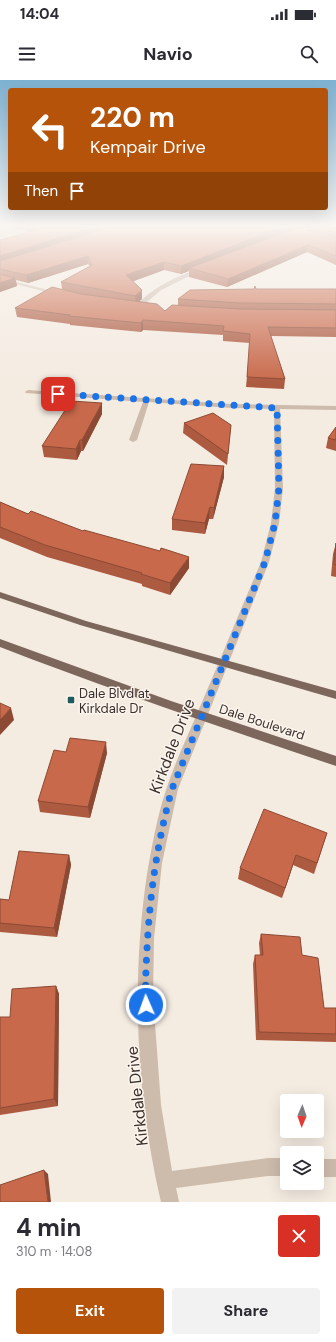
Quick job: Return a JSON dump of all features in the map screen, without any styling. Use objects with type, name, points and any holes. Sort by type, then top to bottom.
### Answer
[{"type":"main road","points":[[0,594],[17,602],[83,623],[336,695]]},
{"type":"main road","name":"Dale Boulevard","points":[[0,643],[97,680],[201,717],[336,761]]},
{"type":"street","points":[[138,307],[145,298],[167,283],[179,278]]},
{"type":"street","points":[[0,279],[61,295]]},
{"type":"street","points":[[131,306],[144,308]]},
{"type":"street","points":[[28,392],[277,408],[336,408]]},
{"type":"street","points":[[133,440],[147,400]]},
{"type":"street","name":"Kirkdale Drive","points":[[170,1202],[165,1181],[151,1095],[145,990],[150,901],[161,827],[172,789],[265,562],[275,523],[279,488],[277,408]]},
{"type":"street","points":[[165,1181],[268,1167],[280,1168]]},
{"type":"street","points":[[324,1168],[336,1168]]},
{"type":"building","points":[[0,278],[14,278],[0,283]]},
{"type":"building","points":[[68,278],[130,278],[142,290],[135,296],[61,282]]},
{"type":"building","points":[[255,286],[256,289],[336,289],[336,304],[239,303],[178,299],[190,290],[254,289]]},
{"type":"building","points":[[52,287],[81,294],[157,304],[165,311],[172,305],[241,309],[336,310],[336,328],[268,327],[285,379],[247,377],[250,334],[223,331],[224,326],[143,320],[141,323],[69,316],[70,315],[15,308]]},
{"type":"building","points":[[71,401],[102,403],[76,449],[42,446]]},
{"type":"building","points":[[213,413],[231,425],[228,454],[184,423]]},
{"type":"building","points":[[336,427],[336,440],[328,438]]},
{"type":"building","points":[[191,464],[224,466],[214,508],[210,507],[205,523],[172,519]]},
{"type":"building","points":[[0,502],[28,514],[31,511],[83,531],[84,530],[160,551],[161,548],[189,557],[170,583],[141,574],[142,573],[45,545],[0,527]]},
{"type":"building","points":[[336,543],[336,565],[334,564]]},
{"type":"building","points":[[0,703],[11,708],[0,720]]},
{"type":"building","points":[[70,738],[106,742],[88,807],[38,801],[54,750],[66,752]]},
{"type":"building","points":[[264,809],[327,833],[317,863],[296,855],[285,888],[240,868]]},
{"type":"building","points":[[19,851],[69,855],[54,928],[0,923],[0,899],[9,900]]},
{"type":"building","points":[[261,934],[300,937],[302,955],[318,958],[324,1008],[336,1008],[336,1034],[259,1032],[255,955],[263,955]]},
{"type":"building","points":[[56,986],[54,1099],[0,1108],[0,1017],[10,1017],[12,989]]},
{"type":"building","points":[[44,1170],[48,1202],[0,1202],[0,1185]]},
{"type":"place","name":"Dale Blvd at Kirkdale Dr","points":[[71,700]]},
{"type":"route","points":[[58,394],[277,408],[279,488],[275,523],[265,562],[172,789],[161,827],[150,901],[145,990],[146,1005]]}]
